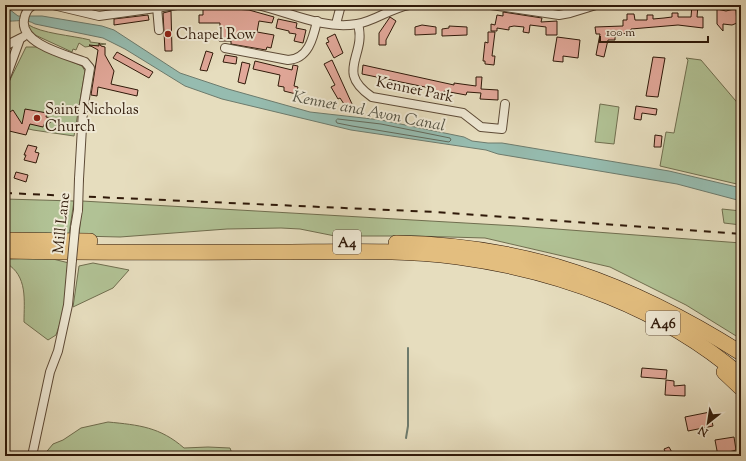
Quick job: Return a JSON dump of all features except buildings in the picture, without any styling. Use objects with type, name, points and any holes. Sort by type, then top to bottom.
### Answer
[{"type":"highway","name":"A4","points":[[5,240],[386,243],[457,246],[513,254],[563,267],[606,282],[676,316]]},
{"type":"highway","name":"A4","points":[[5,251],[381,252],[424,254],[491,263],[526,270],[577,286]]},
{"type":"highway","points":[[577,286],[652,321],[713,363],[741,388]]},
{"type":"highway","name":"A46","points":[[577,286],[613,298],[670,327],[704,348],[741,376]]},
{"type":"highway","points":[[676,316],[741,353]]},
{"type":"highway","name":"A46","points":[[676,316],[741,359]]},
{"type":"street","points":[[5,80],[24,34],[25,15],[32,5]]},
{"type":"street","points":[[53,5],[99,16],[177,5]]},
{"type":"street","points":[[258,5],[317,21],[336,24],[358,24],[409,5]]},
{"type":"street","points":[[336,24],[341,5]]},
{"type":"street","points":[[491,5],[559,14],[570,13],[596,5]]},
{"type":"street","points":[[157,7],[159,30]]},
{"type":"street","points":[[225,48],[294,60],[301,57],[309,48],[314,36],[317,21]]},
{"type":"street","name":"Kennet Park","points":[[358,24],[360,33],[359,45],[353,64],[354,76],[361,89],[372,97],[463,113],[481,127],[502,129],[505,104]]},
{"type":"street","points":[[5,53],[7,46],[24,34]]},
{"type":"street","name":"Mill Lane","points":[[24,34],[37,42],[84,62],[90,68],[83,110],[78,210],[68,305],[58,351],[48,380],[32,456]]},
{"type":"green space","points":[[505,5],[571,5],[570,9],[553,11]]},
{"type":"green space","points":[[27,24],[40,30],[90,40],[90,42],[106,44],[85,47],[79,43],[76,50],[73,49],[72,52],[35,35],[30,31]]},
{"type":"green space","points":[[26,47],[39,47],[82,66],[85,71],[74,136],[33,130],[5,123],[5,90]]},
{"type":"green space","points":[[686,58],[701,60],[741,107],[741,185],[660,166],[666,132],[674,133],[688,60]]},
{"type":"green space","points":[[600,104],[619,107],[614,144],[595,142]]},
{"type":"green space","points":[[5,199],[74,201],[69,234],[5,234]]},
{"type":"green space","points":[[82,201],[517,226],[741,243],[741,339],[686,305],[610,267],[485,238],[335,236],[300,229],[281,228],[227,229],[120,237],[79,236]]},
{"type":"green space","points":[[722,209],[741,211],[741,225],[724,223]]},
{"type":"green space","points":[[10,259],[53,259],[69,263],[66,306],[56,335],[48,340],[24,322],[24,297],[21,282],[13,268],[6,263]]},
{"type":"green space","points":[[93,263],[129,270],[113,288],[73,307],[79,266]]},
{"type":"green space","points":[[108,422],[130,424],[158,431],[184,448],[230,448],[233,456],[43,456],[53,444],[63,440],[81,428]]},
{"type":"water","points":[[5,9],[9,9],[18,16],[42,16],[102,26],[114,30],[180,73],[228,89],[310,112],[381,120],[464,137],[472,141],[502,143],[669,171],[741,188],[741,201],[677,184],[498,154],[486,150],[351,130],[222,99],[185,86],[125,49],[103,38],[35,24],[28,21],[5,21]]},
{"type":"waterway","points":[[406,438],[408,426],[408,348]]},
{"type":"railway","points":[[5,193],[435,212],[741,234]]},
{"type":"place","name":"Chapel Row","points":[[168,34]]},
{"type":"place","name":"Saint Nicholas Church","points":[[37,118]]},
{"type":"water label","name":"Kennet and Avon Canal","points":[[369,110]]}]
